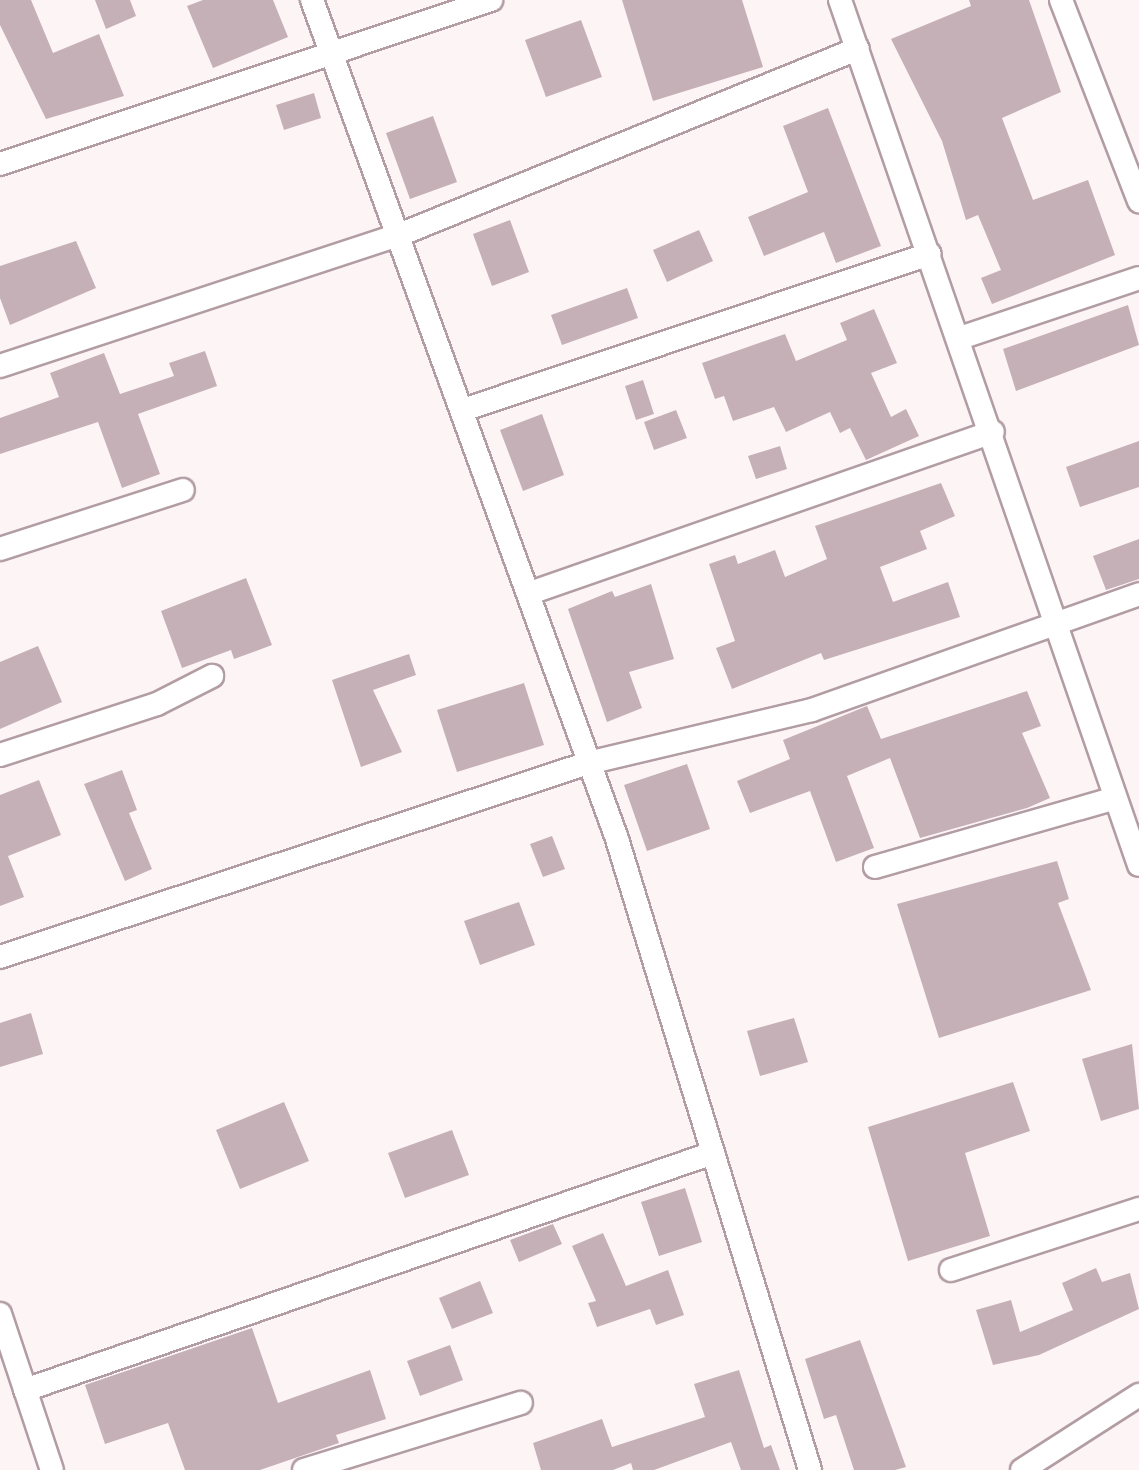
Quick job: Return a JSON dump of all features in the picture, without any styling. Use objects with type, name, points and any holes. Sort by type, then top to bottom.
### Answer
[{"type":"street","points":[[312,0],[530,593],[588,763],[810,1470]]},
{"type":"street","points":[[0,164],[333,56],[491,0]]},
{"type":"street","points":[[840,0],[1059,620],[1139,866]]},
{"type":"street","points":[[1061,0],[1139,201]]},
{"type":"street","points":[[0,366],[398,235],[858,49]]},
{"type":"street","points":[[463,410],[930,254]]},
{"type":"street","points":[[960,338],[1139,278]]},
{"type":"street","points":[[530,593],[993,432]]},
{"type":"street","points":[[0,549],[183,490]]},
{"type":"street","points":[[0,956],[588,763],[812,710],[1139,594]]},
{"type":"street","points":[[0,756],[156,704],[212,676]]},
{"type":"street","points":[[875,867],[1115,798]]},
{"type":"street","points":[[14,1378],[713,1153]]},
{"type":"street","points":[[951,1270],[1139,1210]]},
{"type":"street","points":[[0,1314],[14,1378],[52,1470]]},
{"type":"street","points":[[1022,1470],[1139,1395]]},
{"type":"street","points":[[304,1470],[521,1404]]},
{"type":"building","points":[[0,0],[31,0],[53,53],[99,34],[124,96],[46,119],[0,25]]},
{"type":"building","points":[[95,0],[130,0],[136,16],[106,29]]},
{"type":"building","points":[[203,0],[273,0],[288,37],[213,68],[187,6]]},
{"type":"building","points":[[622,0],[742,0],[763,67],[653,101]]},
{"type":"building","points":[[969,0],[1029,0],[1061,92],[1002,118],[1033,200],[1088,180],[1115,255],[992,304],[981,278],[1001,270],[978,215],[966,220],[942,141],[891,39],[971,6]]},
{"type":"building","points":[[581,20],[602,77],[546,97],[525,40]]},
{"type":"building","points":[[314,93],[321,118],[284,130],[276,105]]},
{"type":"building","points":[[828,108],[881,246],[836,263],[824,232],[764,256],[748,217],[808,192],[783,126]]},
{"type":"building","points":[[433,116],[457,182],[410,199],[386,133]]},
{"type":"building","points":[[510,220],[529,272],[492,286],[473,234]]},
{"type":"building","points":[[699,230],[713,261],[667,282],[653,250]]},
{"type":"building","points":[[76,241],[96,288],[10,325],[0,298],[0,266]]},
{"type":"building","points":[[627,288],[638,318],[562,345],[551,315]]},
{"type":"building","points":[[1128,305],[1139,345],[1016,391],[1003,349]]},
{"type":"building","points":[[874,309],[897,363],[871,373],[891,417],[906,409],[919,436],[866,460],[850,428],[840,433],[830,412],[786,432],[774,407],[733,421],[724,396],[715,399],[702,363],[785,334],[796,361],[847,340],[840,323]]},
{"type":"building","points":[[205,351],[217,386],[138,414],[160,474],[122,488],[98,422],[0,454],[0,418],[59,397],[50,373],[104,353],[120,394],[174,376],[169,363]]},
{"type":"building","points":[[643,380],[654,414],[636,420],[625,386]]},
{"type":"building","points":[[676,410],[687,438],[654,450],[644,422]]},
{"type":"building","points":[[542,414],[564,475],[523,491],[500,430]]},
{"type":"building","points":[[1139,441],[1139,487],[1080,507],[1066,467]]},
{"type":"building","points":[[780,446],[787,469],[756,479],[748,456]]},
{"type":"building","points":[[941,483],[955,516],[920,531],[927,549],[880,567],[893,602],[948,582],[960,617],[824,660],[821,653],[732,689],[716,648],[735,641],[709,564],[735,555],[738,564],[775,550],[785,577],[827,559],[815,526]]},
{"type":"building","points":[[1139,539],[1139,579],[1106,590],[1093,556]]},
{"type":"building","points":[[246,578],[272,645],[234,659],[231,650],[182,668],[161,611]]},
{"type":"building","points":[[651,584],[674,659],[629,672],[642,708],[607,722],[568,609],[612,591],[615,597]]},
{"type":"building","points":[[38,646],[62,702],[0,729],[0,662]]},
{"type":"building","points":[[409,654],[416,675],[373,690],[402,752],[361,767],[332,680]]},
{"type":"building","points":[[524,683],[544,745],[457,772],[437,710]]},
{"type":"building","points":[[1027,691],[1041,726],[1022,733],[1050,798],[1027,808],[920,838],[890,758],[847,776],[874,848],[836,862],[810,791],[750,813],[737,781],[790,759],[783,740],[867,706],[881,739]]},
{"type":"building","points":[[687,764],[710,829],[647,851],[624,785]]},
{"type":"building","points":[[122,770],[137,810],[129,813],[152,869],[125,881],[84,784]]},
{"type":"building","points":[[39,780],[61,835],[8,856],[24,897],[0,906],[0,795]]},
{"type":"building","points":[[552,836],[565,869],[543,877],[530,844]]},
{"type":"building","points":[[1057,861],[1069,899],[1058,903],[1091,990],[939,1038],[897,904]]},
{"type":"building","points":[[519,902],[535,945],[480,965],[464,921]]},
{"type":"building","points":[[31,1013],[43,1054],[0,1067],[0,1023]]},
{"type":"building","points":[[794,1018],[808,1062],[760,1076],[747,1031]]},
{"type":"building","points":[[1132,1044],[1139,1109],[1101,1121],[1082,1059]]},
{"type":"building","points":[[1013,1082],[1030,1131],[965,1153],[990,1236],[908,1261],[868,1127]]},
{"type":"building","points":[[284,1102],[309,1161],[240,1189],[216,1130]]},
{"type":"building","points":[[452,1130],[469,1175],[405,1198],[388,1153]]},
{"type":"building","points":[[685,1188],[702,1242],[659,1256],[641,1202]]},
{"type":"building","points":[[553,1224],[562,1244],[519,1262],[510,1240]]},
{"type":"building","points":[[603,1233],[626,1286],[668,1270],[684,1315],[656,1325],[650,1309],[597,1327],[588,1303],[596,1301],[572,1246]]},
{"type":"building","points":[[1096,1268],[1102,1282],[1130,1273],[1139,1309],[1039,1355],[993,1365],[976,1310],[1011,1300],[1020,1332],[1073,1310],[1062,1283]]},
{"type":"building","points":[[480,1281],[493,1313],[452,1329],[439,1298]]},
{"type":"building","points":[[252,1328],[278,1403],[370,1370],[386,1419],[336,1435],[339,1443],[260,1470],[185,1470],[168,1423],[105,1444],[85,1385]]},
{"type":"building","points":[[860,1340],[906,1467],[854,1470],[836,1415],[824,1419],[805,1359]]},
{"type":"building","points":[[450,1345],[463,1380],[420,1396],[407,1361]]},
{"type":"building","points":[[739,1370],[764,1448],[771,1445],[780,1470],[741,1470],[731,1442],[654,1470],[633,1470],[631,1463],[613,1470],[541,1470],[533,1443],[602,1419],[612,1447],[705,1417],[694,1384]]}]
